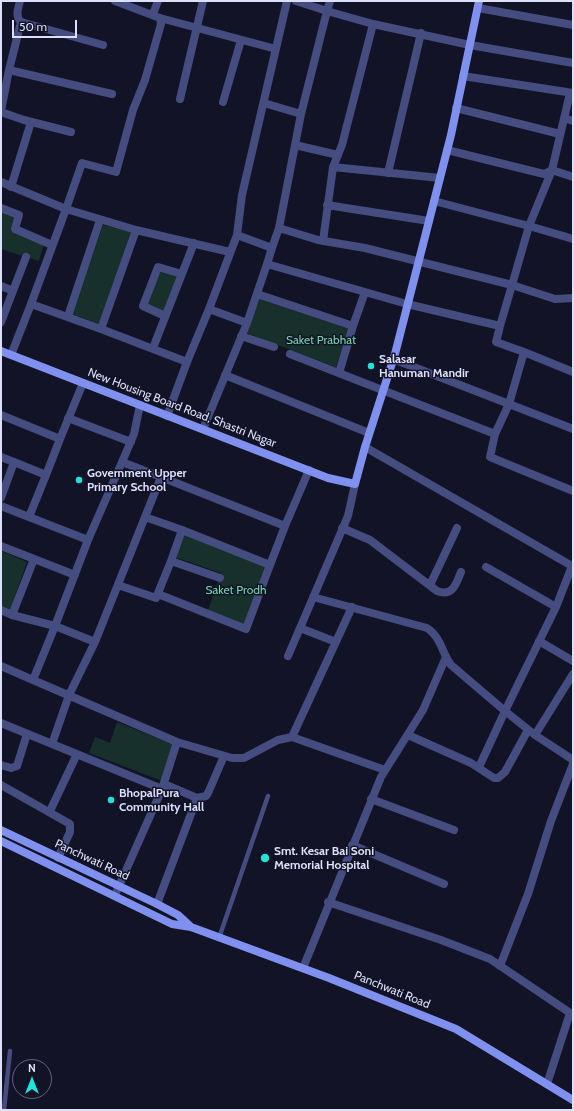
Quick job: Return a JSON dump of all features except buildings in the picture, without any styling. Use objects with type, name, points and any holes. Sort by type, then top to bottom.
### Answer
[{"type":"street","points":[[20,1],[17,12],[18,19],[21,22],[103,45]]},
{"type":"street","points":[[115,1],[156,16],[276,49]]},
{"type":"street","points":[[11,355],[32,304],[82,163],[116,172],[133,110],[152,59],[161,24],[156,16],[158,1]]},
{"type":"street","points":[[180,98],[203,1]]},
{"type":"street","points":[[167,416],[237,235],[242,195],[287,1]]},
{"type":"street","points":[[296,1],[373,24],[421,33],[470,45],[573,63]]},
{"type":"street","points":[[203,430],[246,323],[279,228],[301,114],[330,1]]},
{"type":"street","points":[[288,656],[348,516],[365,447],[393,359],[408,304],[447,150],[479,5],[573,25]]},
{"type":"street","points":[[21,22],[1,112],[31,122],[71,132]]},
{"type":"street","points":[[323,241],[333,167],[342,145],[373,24]]},
{"type":"street","points":[[388,172],[421,33]]},
{"type":"street","points":[[223,102],[241,40]]},
{"type":"street","points":[[10,70],[112,94]]},
{"type":"street","points":[[463,76],[571,93],[552,170],[529,226],[496,342],[573,372]]},
{"type":"street","points":[[264,103],[301,114]]},
{"type":"street","points":[[456,108],[560,134]]},
{"type":"street","points":[[564,118],[573,121]]},
{"type":"street","points":[[11,187],[31,122]]},
{"type":"street","points":[[295,145],[338,155]]},
{"type":"street","points":[[447,150],[544,174],[552,170],[573,177]]},
{"type":"street","points":[[333,167],[440,178]]},
{"type":"street","points":[[1,182],[66,209],[100,220],[230,252]]},
{"type":"street","points":[[434,201],[573,239]]},
{"type":"street","points":[[327,205],[429,221]]},
{"type":"street","points":[[1,208],[19,215],[15,230],[52,245]]},
{"type":"street","points":[[68,316],[100,220]]},
{"type":"street","points":[[279,228],[323,241],[365,248],[512,285],[556,299],[573,298]]},
{"type":"street","points":[[101,329],[136,230]]},
{"type":"street","points":[[237,235],[272,248]]},
{"type":"street","points":[[153,348],[194,243]]},
{"type":"street","points":[[1,322],[26,257]]},
{"type":"street","points":[[267,264],[408,304],[500,326]]},
{"type":"street","points":[[165,316],[143,306],[158,268],[182,274]]},
{"type":"street","points":[[1,286],[13,291]]},
{"type":"street","points":[[339,373],[365,292]]},
{"type":"street","points":[[256,294],[353,326]]},
{"type":"street","points":[[32,304],[68,316],[187,362]]},
{"type":"street","points":[[209,309],[246,323]]},
{"type":"street","points":[[241,336],[274,348]]},
{"type":"street","name":"New Housing Board Road, Shastri Nagar","points":[[1,351],[328,478],[355,484]]},
{"type":"street","points":[[524,352],[509,404],[495,434],[490,457],[573,490]]},
{"type":"street","points":[[290,354],[495,434]]},
{"type":"street","points":[[393,359],[573,429]]},
{"type":"street","points":[[225,375],[369,433]]},
{"type":"street","points":[[29,517],[83,383]]},
{"type":"street","points":[[33,680],[88,540],[134,434],[140,405]]},
{"type":"street","points":[[1,415],[60,438]]},
{"type":"street","points":[[68,418],[130,442]]},
{"type":"street","points":[[365,447],[573,565],[556,607],[479,767]]},
{"type":"street","points":[[1,457],[46,475]]},
{"type":"street","points":[[1,498],[14,462]]},
{"type":"street","points":[[122,462],[286,526]]},
{"type":"street","points":[[158,594],[246,629],[270,565],[309,470]]},
{"type":"street","points":[[52,744],[69,696],[95,642],[161,477]]},
{"type":"street","points":[[1,506],[88,540]]},
{"type":"street","points":[[145,517],[270,565]]},
{"type":"street","points":[[342,528],[370,540],[442,593],[449,592],[453,589],[461,572]]},
{"type":"street","points":[[430,585],[457,528]]},
{"type":"street","points":[[118,585],[156,598],[182,530]]},
{"type":"street","points":[[1,546],[75,575]]},
{"type":"street","points":[[12,615],[34,559]]},
{"type":"street","points":[[171,561],[220,578]]},
{"type":"street","points":[[486,567],[556,607]]},
{"type":"street","points":[[313,597],[427,628],[435,633],[446,657],[452,666],[532,733],[573,760]]},
{"type":"street","points":[[292,737],[352,607]]},
{"type":"street","points":[[1,610],[12,615],[55,626],[95,642]]},
{"type":"street","points":[[300,628],[336,642]]},
{"type":"street","points":[[539,641],[573,661]]},
{"type":"street","points":[[303,968],[328,902],[384,770],[423,710],[446,657]]},
{"type":"street","points":[[1,666],[177,742],[224,756],[237,759],[244,758],[278,740],[292,737],[384,770]]},
{"type":"street","points":[[408,735],[479,767],[494,778],[502,776],[573,674]]},
{"type":"street","points":[[1,723],[162,787],[197,798],[206,796],[208,793],[224,756]]},
{"type":"street","points":[[1,765],[11,768],[17,766],[28,734]]},
{"type":"street","points":[[115,896],[162,787],[177,742]]},
{"type":"street","points":[[50,811],[77,754]]},
{"type":"street","points":[[500,966],[528,894],[551,822],[573,764]]},
{"type":"street","points":[[1,785],[68,821],[71,826],[58,858]]},
{"type":"street","points":[[157,904],[197,798]]},
{"type":"street","points":[[371,799],[454,830]]},
{"type":"street","name":"Panchwati Road","points":[[1,830],[157,904],[178,915],[191,927]]},
{"type":"street","name":"Panchwati Road","points":[[1,841],[172,924],[191,927],[303,968],[456,1029],[573,1100]]},
{"type":"street","points":[[352,845],[444,884]]},
{"type":"street","points":[[328,902],[441,940],[490,959],[571,1014],[547,1084]]},
{"type":"lane","points":[[219,938],[268,796]]},
{"type":"lane","points":[[4,1110],[10,1051]]},
{"type":"green space","points":[[1,211],[15,217],[11,231],[44,244],[39,261],[1,249]]},
{"type":"green space","points":[[103,225],[131,232],[103,325],[72,314]]},
{"type":"green space","points":[[161,270],[179,277],[165,314],[146,306]]},
{"type":"green space","name":"Saket Prabhat","points":[[259,299],[349,329],[336,367],[246,333]]},
{"type":"green space","name":"Saket Prodh","points":[[184,534],[266,567],[244,625],[207,613],[221,573],[175,557]]},
{"type":"green space","points":[[1,551],[27,562],[10,610],[1,606]]},
{"type":"green space","points":[[117,722],[174,745],[162,781],[89,753],[95,737],[110,743]]},
{"type":"place","name":"Salasar Hanuman Mandir","points":[[371,366]]},
{"type":"place","name":"Government Upper Primary School","points":[[79,480]]},
{"type":"place","name":"BhopalPura Community Hall","points":[[111,800]]},
{"type":"place","name":"Smt. Kesar Bai Soni Memorial Hospital","points":[[265,858]]}]
